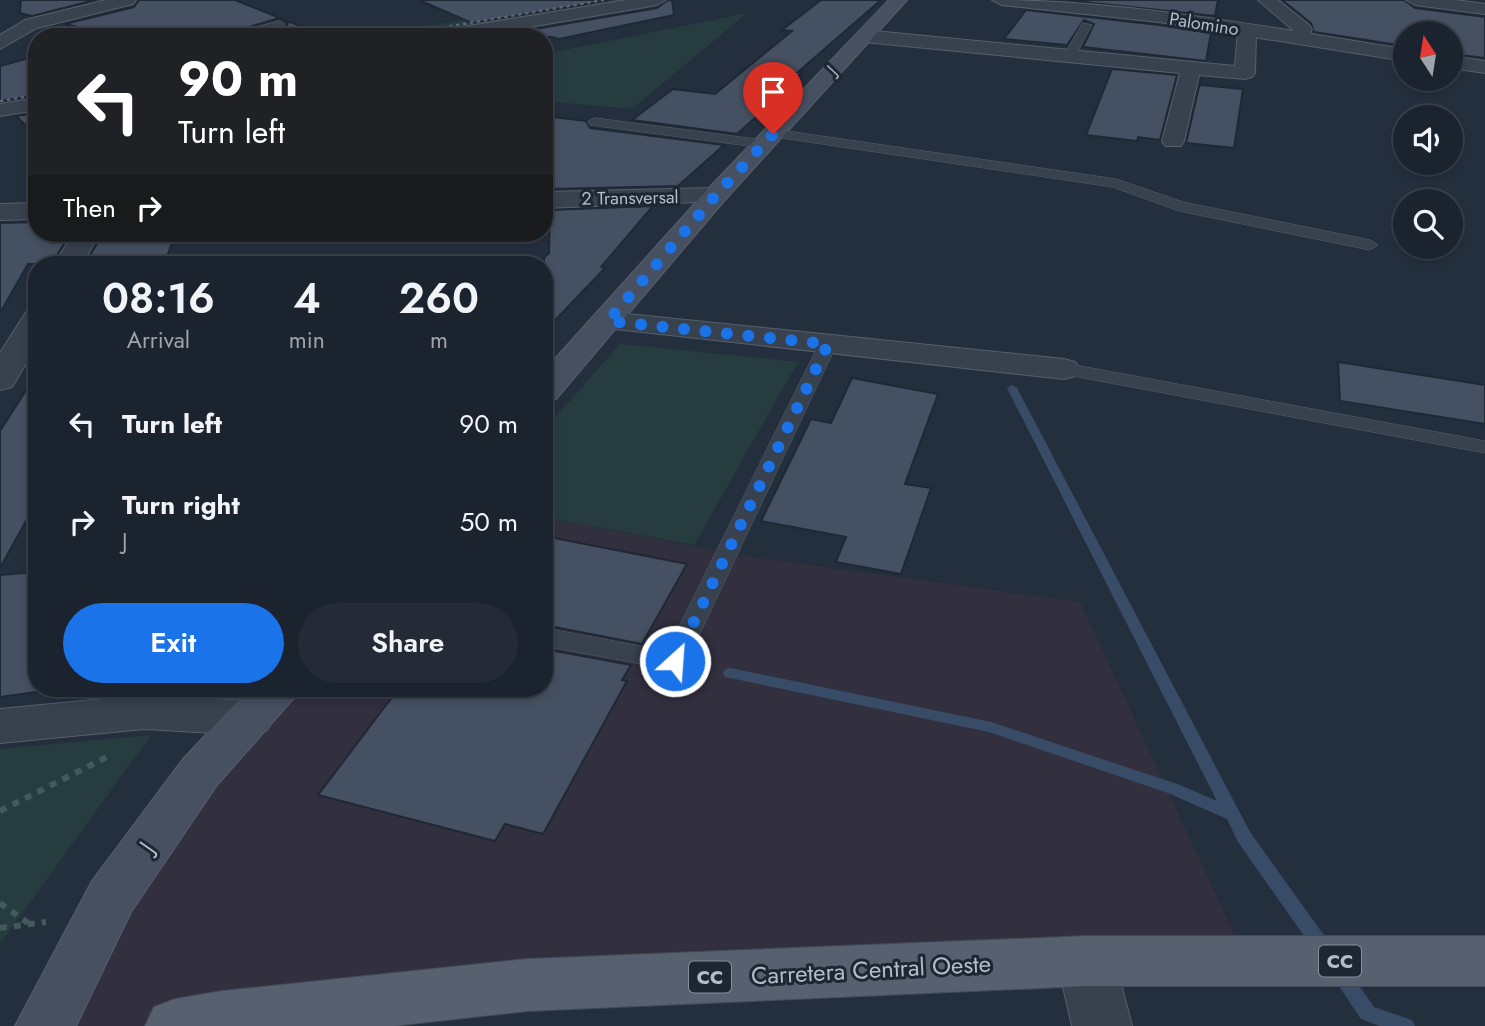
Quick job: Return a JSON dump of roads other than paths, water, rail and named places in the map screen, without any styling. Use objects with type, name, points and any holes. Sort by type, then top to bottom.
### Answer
[{"type":"main road","name":"J","points":[[553,382],[715,196],[898,0]]},
{"type":"main road","name":"J","points":[[45,1026],[111,897],[200,772],[264,703]]},
{"type":"main road","name":"Carretera Central Oeste","points":[[175,1026],[222,1018],[527,985],[1086,961],[1459,961]]},
{"type":"street","points":[[0,43],[31,24],[127,0]]},
{"type":"street","points":[[491,28],[657,0]]},
{"type":"street","name":"Palomino","points":[[1001,0],[1159,18],[1393,53]]},
{"type":"street","points":[[1267,0],[1303,29],[1299,38]]},
{"type":"street","points":[[1415,0],[1478,5]]},
{"type":"street","points":[[1459,21],[1478,5]]},
{"type":"street","points":[[10,19],[43,28]]},
{"type":"street","points":[[864,36],[1245,73],[1247,31]]},
{"type":"street","points":[[1463,64],[1485,67]]},
{"type":"street","points":[[1173,141],[1191,68]]},
{"type":"street","points":[[0,110],[28,105]]},
{"type":"street","name":"2 Transversal","points":[[553,200],[715,196]]},
{"type":"street","points":[[0,212],[28,211]]},
{"type":"street","points":[[608,321],[1064,369]]},
{"type":"street","points":[[0,380],[28,333]]},
{"type":"street","points":[[0,726],[264,703]]},
{"type":"street","points":[[1086,961],[1102,1026]]},
{"type":"lane","points":[[262,28],[279,24]]},
{"type":"lane","points":[[1070,56],[1087,25]]},
{"type":"lane","points":[[595,122],[768,139],[1116,183],[1180,206],[1370,245]]},
{"type":"lane","points":[[553,639],[675,661],[828,344]]},
{"type":"lane","points":[[1064,369],[1485,447]]},
{"type":"waterway","points":[[1012,388],[1233,815]]},
{"type":"waterway","points":[[730,673],[991,727],[1174,789],[1233,815]]},
{"type":"waterway","points":[[1233,815],[1244,837],[1322,947]]},
{"type":"waterway","points":[[1340,974],[1368,1013],[1405,1026]]},
{"type":"railway","points":[[440,28],[604,0]]},
{"type":"railway","points":[[0,101],[28,96]]}]
